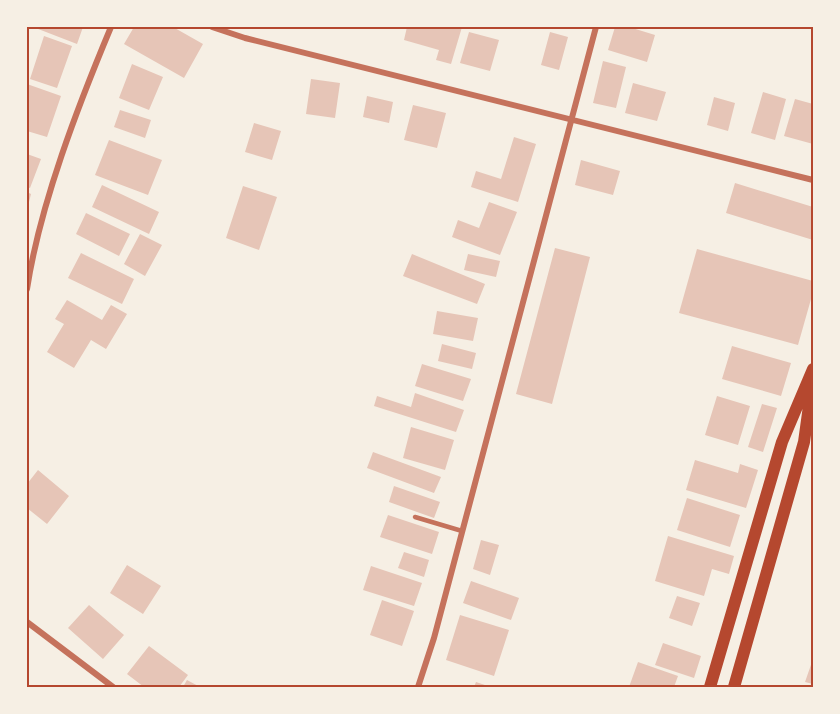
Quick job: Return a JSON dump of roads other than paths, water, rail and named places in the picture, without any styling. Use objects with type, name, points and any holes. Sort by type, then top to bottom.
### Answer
[{"type":"main road","points":[[710,687],[783,442],[813,371]]},
{"type":"main road","points":[[734,687],[804,442],[813,371]]},
{"type":"street","points":[[27,289],[39,230],[83,98],[111,27]]},
{"type":"street","points":[[212,27],[245,38],[571,121],[813,180]]},
{"type":"street","points":[[418,687],[462,531],[596,27]]},
{"type":"street","points":[[27,622],[113,687]]},
{"type":"lane","points":[[415,517],[462,531]]}]
